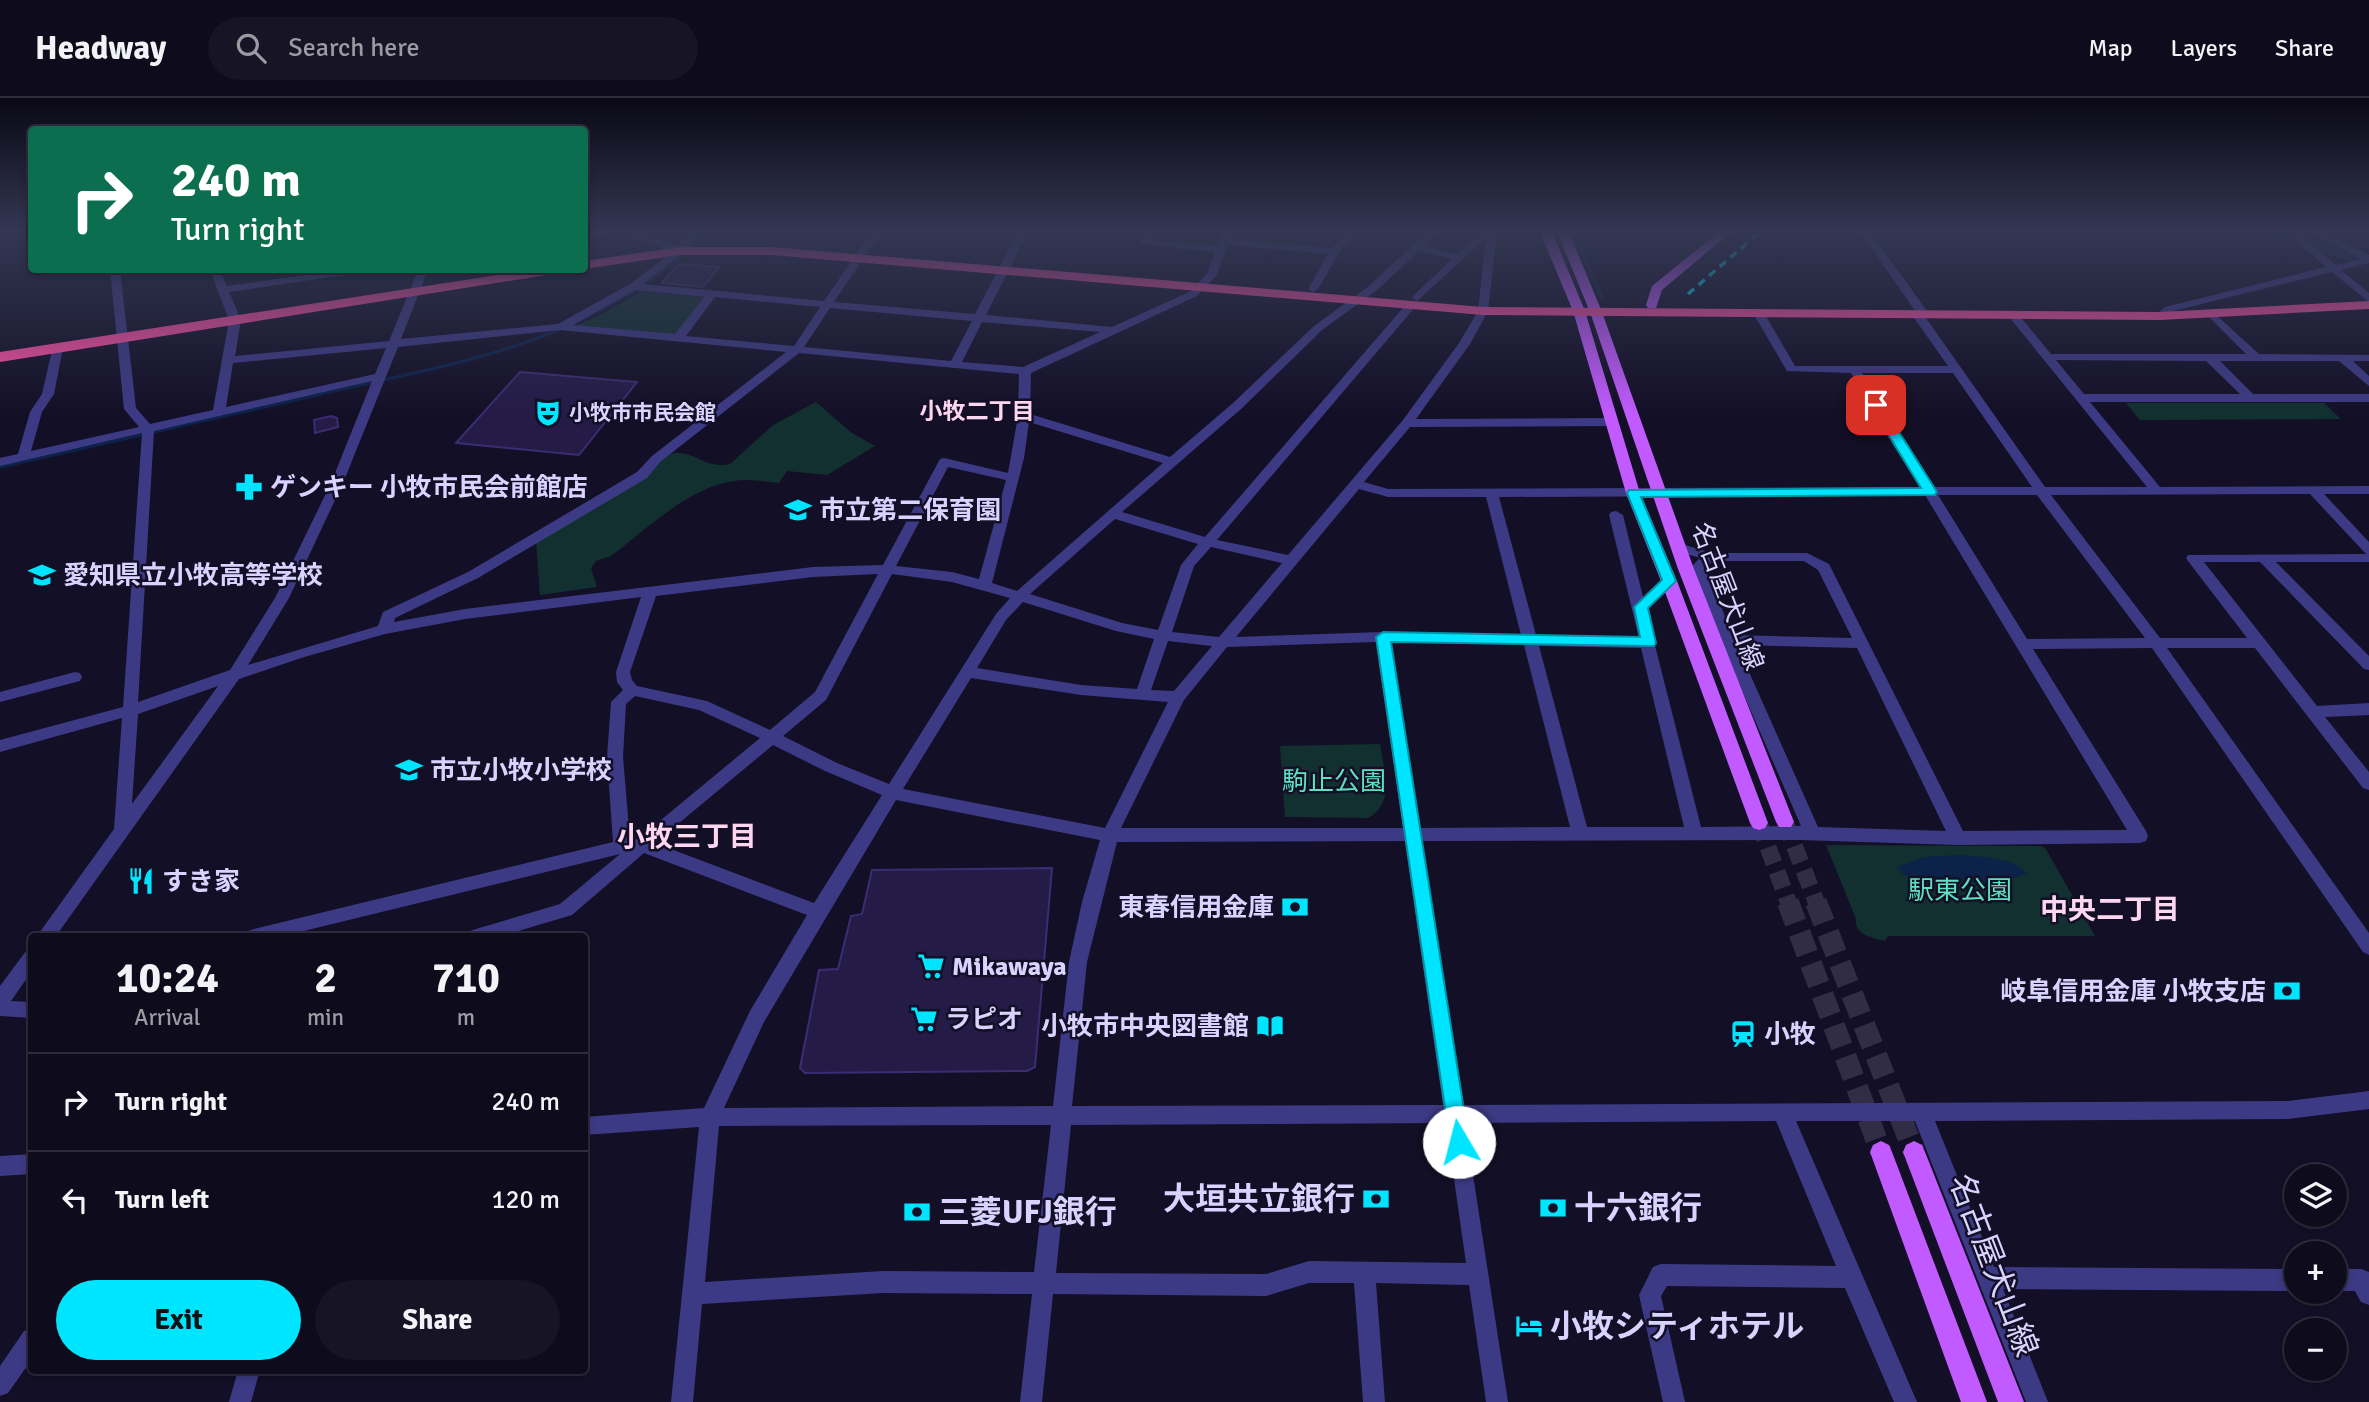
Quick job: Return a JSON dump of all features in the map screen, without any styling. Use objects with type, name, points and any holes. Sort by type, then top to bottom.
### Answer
[{"type":"highway","points":[[0,351],[123,335],[386,293]]},
{"type":"highway","points":[[1314,293],[1484,308],[1915,315],[2213,315],[2369,305]]},
{"type":"highway","points":[[1336,293],[1360,297]]},
{"type":"highway","points":[[1586,308],[1652,305],[1763,306],[1915,315]]},
{"type":"highway","points":[[0,358],[123,335]]},
{"type":"main road","name":"名古屋犬山線","points":[[1578,293],[1661,493],[1686,569],[1785,822]]},
{"type":"main road","name":"名古屋犬山線","points":[[1581,293],[1612,422],[1633,493],[1669,581],[1759,823]]},
{"type":"main road","points":[[1652,305],[1655,293]]},
{"type":"main road","points":[[1881,1152],[1974,1402]]},
{"type":"main road","name":"名古屋犬山線","points":[[1914,1152],[2011,1402]]},
{"type":"street","points":[[118,293],[130,409],[148,433],[132,710],[122,830]]},
{"type":"street","points":[[219,413],[234,317],[224,293]]},
{"type":"street","points":[[48,933],[235,674],[282,598],[337,483],[414,293]]},
{"type":"street","points":[[566,327],[631,293]]},
{"type":"street","points":[[698,293],[1115,330]]},
{"type":"street","points":[[385,629],[388,615],[473,575],[642,475],[656,459],[797,349],[836,293]]},
{"type":"street","points":[[955,364],[994,293]]},
{"type":"street","points":[[228,360],[566,327],[1025,371],[1193,293]]},
{"type":"street","points":[[682,1402],[710,1117],[757,1017],[818,912],[1001,617],[1018,597],[1173,462],[1318,328],[1365,293]]},
{"type":"street","points":[[1142,695],[1188,565],[1415,301],[1426,293]]},
{"type":"street","points":[[1031,1402],[1078,962],[1090,902],[1110,835],[1178,697],[1407,423],[1444,372],[1484,308],[1480,293]]},
{"type":"street","points":[[1902,293],[2041,491],[2155,642],[2369,947]]},
{"type":"street","points":[[2160,316],[2169,309],[2233,293]]},
{"type":"street","points":[[678,338],[712,294]]},
{"type":"street","points":[[1759,313],[1791,369],[1957,370]]},
{"type":"street","points":[[2213,315],[2255,357]]},
{"type":"street","points":[[2014,316],[2156,490]]},
{"type":"street","points":[[23,457],[36,412],[48,394],[57,348]]},
{"type":"street","points":[[2047,357],[2369,358]]},
{"type":"street","points":[[2209,357],[2250,398]]},
{"type":"street","points":[[2342,358],[2369,382]]},
{"type":"street","points":[[650,592],[623,672],[625,682],[632,690],[714,710],[893,793],[1110,835],[1812,833],[1958,838],[2140,836],[1854,369]]},
{"type":"street","points":[[984,585],[1012,478],[1024,416],[1025,371]]},
{"type":"street","points":[[148,433],[219,413],[378,382]]},
{"type":"street","points":[[0,462],[148,433],[378,382]]},
{"type":"street","points":[[2081,398],[2369,398]]},
{"type":"street","points":[[1024,416],[1173,462]]},
{"type":"street","points":[[1407,423],[1612,422]]},
{"type":"street","points":[[486,933],[566,910],[821,696],[885,569],[944,462],[1012,478]]},
{"type":"street","points":[[1355,484],[1388,493],[2369,489]]},
{"type":"street","points":[[2313,490],[2369,550]]},
{"type":"street","points":[[1492,493],[1580,834]]},
{"type":"street","points":[[1114,514],[1206,542],[1290,560]]},
{"type":"street","points":[[1616,516],[1641,607],[1694,834]]},
{"type":"street","points":[[1678,547],[1711,557],[1807,557],[1824,567],[1958,838]]},
{"type":"street","points":[[1711,557],[1699,566],[1727,640],[1812,833]]},
{"type":"street","points":[[2366,776],[2193,558],[2369,558]]},
{"type":"street","points":[[2264,558],[2369,664]]},
{"type":"street","points":[[0,746],[132,710],[235,674],[385,629],[465,614],[813,572],[885,569],[952,578],[984,585],[1121,628],[1163,636],[1223,642],[1383,637],[1648,643]]},
{"type":"street","points":[[1686,569],[1706,582]]},
{"type":"street","points":[[1641,607],[1669,581]]},
{"type":"street","points":[[1383,637],[1497,1402]]},
{"type":"street","points":[[1727,640],[1861,643]]},
{"type":"street","points":[[2022,644],[2260,643]]},
{"type":"street","points":[[967,672],[1080,690],[1178,697]]},
{"type":"street","points":[[0,698],[75,677]]},
{"type":"street","points":[[622,847],[615,735],[619,702],[632,690]]},
{"type":"street","points":[[2314,712],[2369,709]]},
{"type":"street","points":[[280,933],[306,930],[622,847],[642,845],[707,872],[818,912]]},
{"type":"street","points":[[0,1001],[28,964]]},
{"type":"street","points":[[0,1008],[28,1010]]},
{"type":"street","points":[[588,1126],[710,1117],[2288,1110],[2369,1100]]},
{"type":"street","points":[[1922,1113],[2037,1402]]},
{"type":"street","points":[[1783,1114],[1906,1402]]},
{"type":"street","points":[[0,1166],[28,1164]]},
{"type":"street","points":[[691,1294],[883,1282],[1266,1285],[1309,1272],[1478,1274]]},
{"type":"street","points":[[1364,1273],[1374,1402]]},
{"type":"street","points":[[1674,1402],[1650,1295],[1661,1275],[1851,1277]]},
{"type":"street","points":[[1987,1278],[2284,1280]]},
{"type":"street","points":[[2347,1280],[2361,1280],[2369,1294]]},
{"type":"street","points":[[0,1385],[28,1345]]},
{"type":"street","points":[[240,1402],[248,1374]]},
{"type":"green space","points":[[639,293],[705,298],[677,333],[672,335],[575,326]]},
{"type":"green space","points":[[816,402],[852,433],[875,446],[827,475],[787,471],[779,483],[746,480],[708,488],[657,519],[611,556],[596,561],[591,568],[597,587],[540,595],[536,542],[662,456],[685,454],[708,463],[730,464],[773,425]]},
{"type":"green space","points":[[2126,403],[2324,403],[2341,419],[2140,420]]},
{"type":"green space","name":"駒止公園","points":[[1380,744],[1385,795],[1377,811],[1368,818],[1285,817],[1280,746]]},
{"type":"green space","name":"駅東公園","points":[[1826,845],[2042,846],[2095,936],[1888,936],[1885,941],[1869,936],[1858,929]]},
{"type":"water","points":[[1960,855],[2005,861],[2027,873],[1994,886],[1969,881],[1945,885],[1904,875],[1896,867],[1924,857]]},
{"type":"building","name":"小牧市市民会館","points":[[520,372],[637,382],[579,455],[456,443]]},
{"type":"building","points":[[331,416],[337,418],[338,427],[315,433],[314,420]]},
{"type":"building","name":"ラピオ","points":[[1052,868],[1035,1067],[1027,1071],[805,1073],[800,1068],[819,970],[838,969],[851,916],[862,914],[872,870]]},
{"type":"waterway","points":[[0,467],[459,362],[551,333],[630,293]]},
{"type":"waterway","points":[[1600,293],[1602,299]]},
{"type":"tunnel","points":[[1785,822],[1817,904]]},
{"type":"tunnel","points":[[1759,823],[1789,904]]},
{"type":"tunnel","points":[[1788,902],[1881,1152]]},
{"type":"tunnel","points":[[1816,902],[1914,1152]]},
{"type":"place","name":"小牧市市民会館","points":[[548,413]]},
{"type":"place","name":"ゲンキー 小牧市民会前館店","points":[[249,487]]},
{"type":"place","name":"市立第二保育園","points":[[798,510]]},
{"type":"place","name":"愛知県立小牧高等学校","points":[[42,575]]},
{"type":"place","name":"市立小牧小学校","points":[[409,770]]},
{"type":"place","name":"すき家","points":[[141,881]]},
{"type":"place","name":"東春信用金庫","points":[[1295,907]]},
{"type":"place","name":"Mikawaya","points":[[931,966]]},
{"type":"place","name":"岐阜信用金庫 小牧支店","points":[[2287,991]]},
{"type":"place","name":"ラピオ","points":[[924,1019]]},
{"type":"place","name":"小牧市中央図書館","points":[[1270,1026]]},
{"type":"place","name":"小牧","points":[[1743,1034]]},
{"type":"place","name":"大垣共立銀行","points":[[1376,1199]]},
{"type":"place","name":"十六銀行","points":[[1553,1208]]},
{"type":"place","name":"三菱UFJ銀行","points":[[917,1212]]},
{"type":"place","name":"小牧シティホテル","points":[[1529,1326]]},
{"type":"district","name":"小牧二丁目","points":[[977,411]]},
{"type":"district","name":"小牧三丁目","points":[[687,836]]},
{"type":"district","name":"中央二丁目","points":[[2110,909]]},
{"type":"route","points":[[1459,1142],[1383,637],[1648,643],[1641,607],[1669,581],[1633,493],[1930,492],[1876,405]]}]
